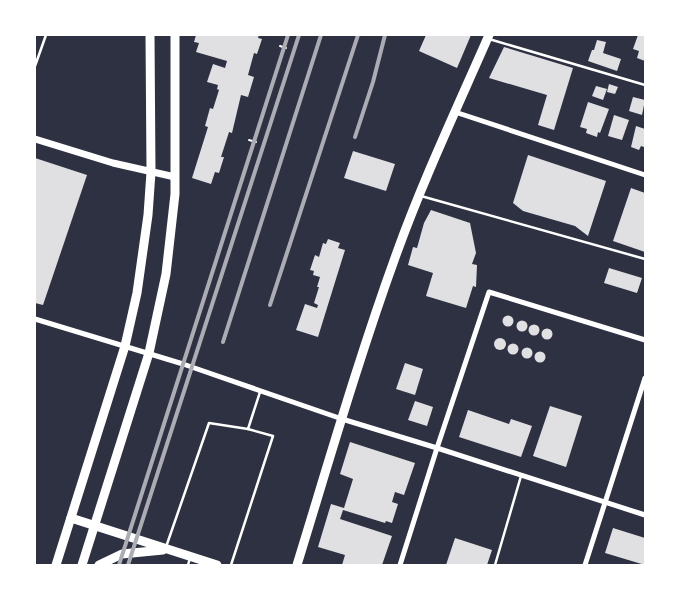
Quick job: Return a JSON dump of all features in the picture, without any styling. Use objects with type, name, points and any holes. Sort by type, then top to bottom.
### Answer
[{"type":"main road","points":[[56,565],[125,346],[143,258],[151,172],[150,35]]},
{"type":"main road","points":[[82,565],[149,353],[166,274],[175,177],[175,35]]},
{"type":"main road","points":[[297,565],[342,419],[398,250],[419,196],[488,37]]},
{"type":"main road","points":[[71,518],[168,549],[189,561],[217,565]]},
{"type":"main road","points":[[99,565],[122,554],[168,549]]},
{"type":"street","points":[[455,112],[645,175]]},
{"type":"street","points":[[35,140],[113,163],[175,177]]},
{"type":"street","points":[[400,565],[490,292],[645,340]]},
{"type":"street","points":[[35,319],[149,353],[342,419],[645,515]]},
{"type":"street","points":[[585,565],[645,378]]},
{"type":"lane","points":[[35,66],[46,35]]},
{"type":"lane","points":[[488,37],[645,84]]},
{"type":"lane","points":[[419,196],[645,259]]},
{"type":"lane","points":[[248,429],[261,391]]},
{"type":"lane","points":[[168,549],[209,423],[248,429],[273,436],[231,565]]},
{"type":"lane","points":[[495,565],[521,475]]},
{"type":"path","points":[[280,46],[286,48]]},
{"type":"path","points":[[250,140],[256,142]]},
{"type":"building","points":[[196,35],[259,35],[258,38],[262,39],[257,54],[254,53],[248,75],[254,77],[248,97],[241,95],[232,133],[229,132],[221,157],[224,157],[219,173],[215,172],[211,184],[192,178],[208,127],[205,126],[210,108],[213,109],[219,90],[217,89],[218,85],[207,82],[213,64],[225,68],[227,61],[196,52],[199,43],[194,42]]},
{"type":"building","points":[[426,35],[471,35],[457,68],[419,51]]},
{"type":"building","points":[[638,35],[645,35],[645,61],[637,58],[639,51],[633,49]]},
{"type":"building","points":[[597,40],[606,42],[603,53],[621,59],[617,71],[588,61]]},
{"type":"building","points":[[504,47],[573,68],[554,130],[538,125],[547,95],[489,78]]},
{"type":"building","points":[[609,84],[618,87],[615,94],[607,92]]},
{"type":"building","points":[[596,86],[607,89],[603,100],[592,96]]},
{"type":"building","points":[[633,97],[645,100],[642,115],[629,111]]},
{"type":"building","points":[[588,102],[609,109],[597,137],[586,133],[587,129],[580,127]]},
{"type":"building","points":[[614,115],[629,120],[622,140],[608,136]]},
{"type":"building","points":[[636,126],[645,129],[644,147],[641,146],[639,150],[631,147]]},
{"type":"building","points":[[353,151],[395,164],[386,191],[344,178]]},
{"type":"building","points":[[528,155],[606,181],[588,236],[575,226],[523,211],[513,203]]},
{"type":"building","points":[[35,158],[87,175],[43,305],[35,303]]},
{"type":"building","points":[[631,188],[645,193],[645,252],[613,241]]},
{"type":"building","points":[[431,210],[470,223],[476,253],[472,264],[477,265],[476,287],[473,286],[466,308],[426,296],[433,273],[408,265],[413,247],[417,248],[424,223]]},
{"type":"building","points":[[328,239],[340,243],[338,248],[345,250],[318,337],[296,330],[305,304],[317,308],[318,305],[314,303],[320,277],[313,275],[314,271],[310,270],[315,255],[319,257],[323,243],[326,244]]},
{"type":"building","points":[[609,268],[642,278],[637,293],[604,283]]},
{"type":"building","points":[[508,315],[514,321],[508,327],[502,321]]},
{"type":"building","points":[[522,320],[528,326],[522,332],[516,326]]},
{"type":"building","points":[[534,324],[540,330],[534,336],[528,330]]},
{"type":"building","points":[[545,329],[549,329],[552,334],[551,338],[545,339],[542,336],[542,332]]},
{"type":"building","points":[[500,338],[506,344],[500,350],[494,344]]},
{"type":"building","points":[[513,343],[519,349],[513,355],[507,349]]},
{"type":"building","points":[[527,347],[533,353],[527,359],[521,353]]},
{"type":"building","points":[[540,351],[546,357],[540,363],[534,357]]},
{"type":"building","points":[[405,363],[423,369],[415,395],[396,389]]},
{"type":"building","points":[[415,401],[433,407],[427,426],[408,420]]},
{"type":"building","points":[[550,406],[582,416],[566,467],[533,456]]},
{"type":"building","points":[[468,410],[509,424],[511,419],[532,426],[521,457],[459,437]]},
{"type":"building","points":[[350,442],[415,463],[404,495],[395,492],[392,502],[398,504],[392,523],[386,521],[385,523],[343,510],[340,519],[392,536],[382,565],[342,565],[345,555],[318,547],[331,504],[344,508],[353,479],[340,474]]},
{"type":"building","points":[[613,528],[645,538],[645,565],[605,553]]},
{"type":"building","points":[[455,538],[492,550],[487,565],[446,565]]},
{"type":"railway","points":[[119,565],[288,35]]},
{"type":"railway","points":[[128,565],[299,35]]},
{"type":"railway","points":[[223,342],[321,35]]},
{"type":"railway","points":[[270,305],[358,35]]},
{"type":"railway","points":[[355,137],[373,82],[385,35]]}]
